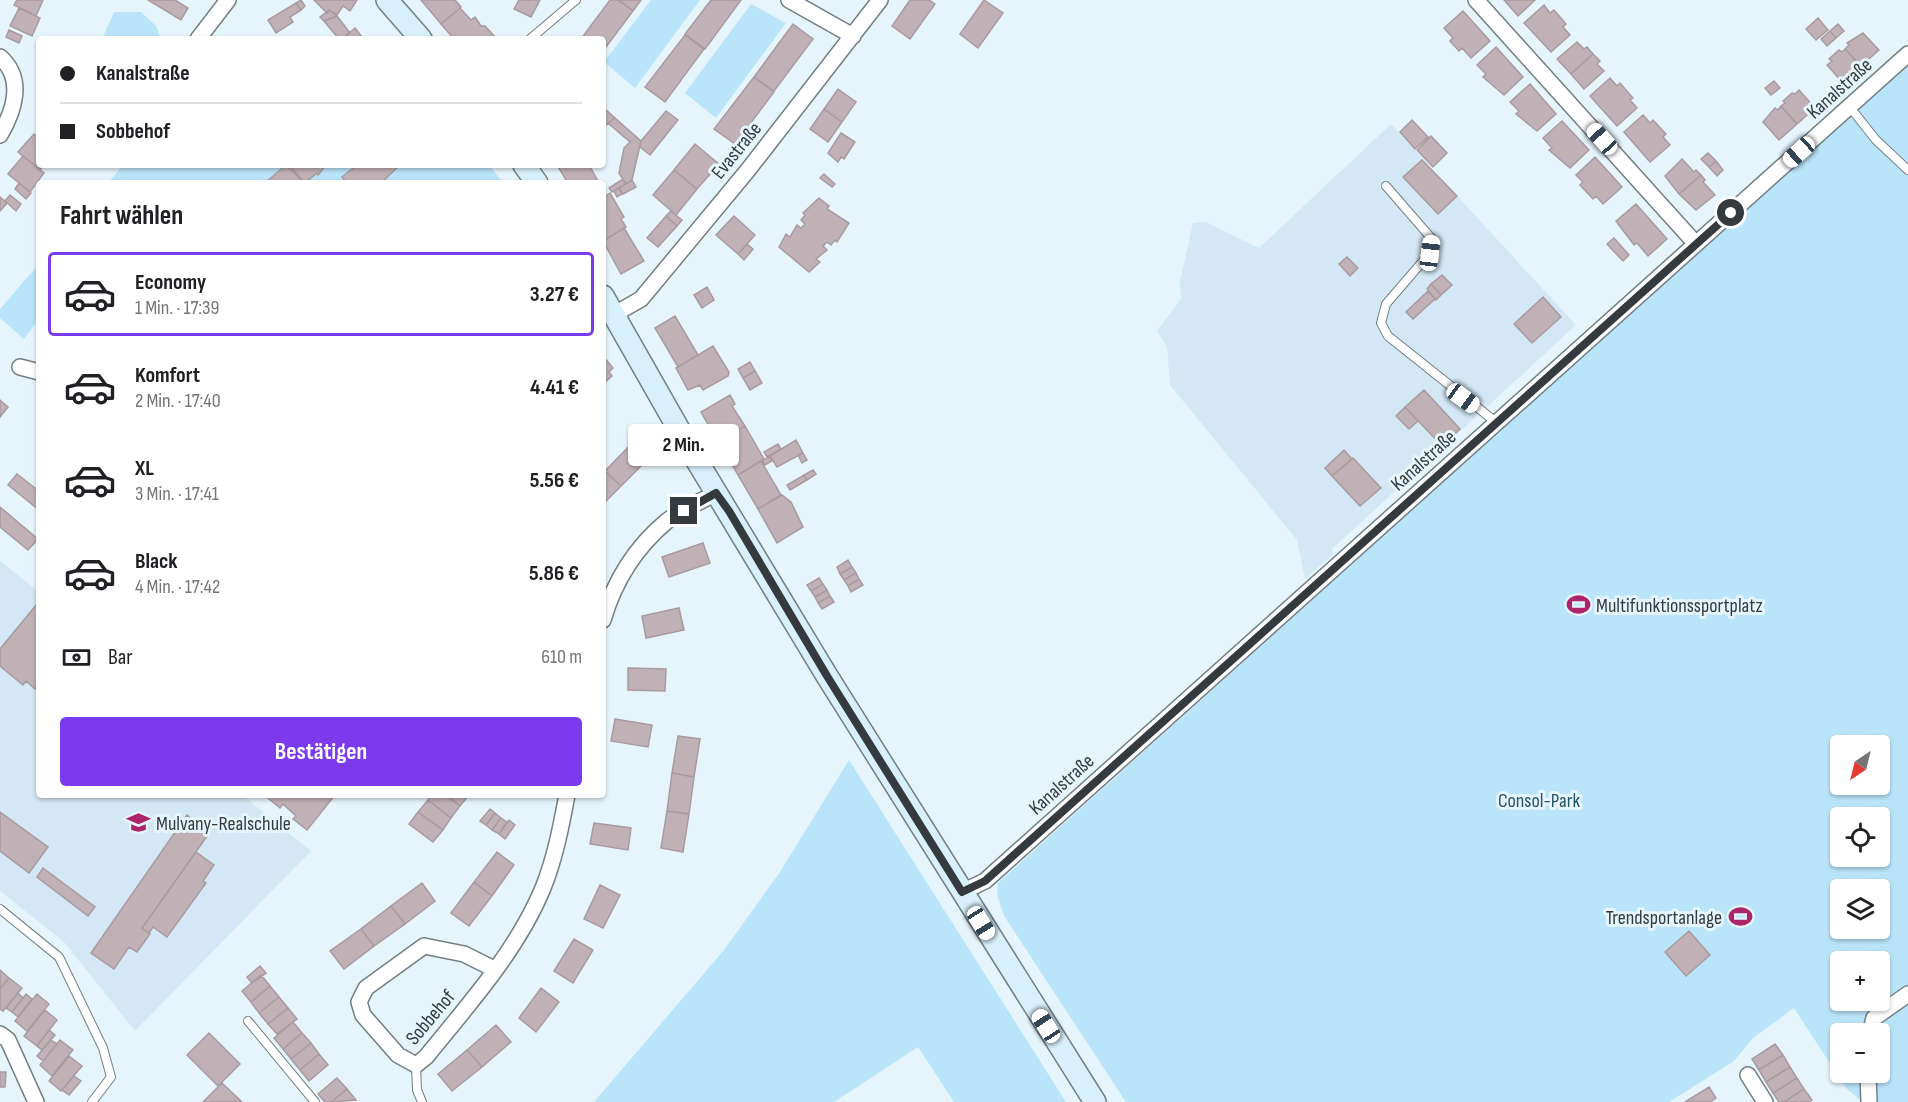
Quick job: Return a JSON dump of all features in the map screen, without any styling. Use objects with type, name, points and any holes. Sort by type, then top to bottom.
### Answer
[{"type":"street","points":[[200,36],[228,0]]},
{"type":"street","points":[[387,0],[418,36]]},
{"type":"street","points":[[789,0],[853,36]]},
{"type":"street","name":"Evastraße","points":[[614,315],[641,299],[748,170],[880,0]]},
{"type":"street","points":[[1476,0],[1696,244]]},
{"type":"street","name":"Kanalstraße","points":[[962,892],[985,881],[1908,54]]},
{"type":"street","points":[[0,57],[8,65],[15,86],[13,112],[0,135]]},
{"type":"street","points":[[606,301],[716,493],[827,676],[1095,1102]]},
{"type":"street","points":[[20,367],[36,371]]},
{"type":"street","points":[[606,611],[612,591],[637,553],[668,520],[716,493]]},
{"type":"street","name":"Sobbehof","points":[[494,969],[464,954],[424,946],[366,988],[360,1002],[363,1015],[398,1054],[416,1065],[426,1058],[494,969],[528,917],[543,886],[560,833],[563,798]]},
{"type":"street","points":[[1873,1023],[1874,1018],[1908,994]]},
{"type":"street","points":[[0,1034],[8,1040],[36,1102]]},
{"type":"street","points":[[1748,1075],[1766,1102]]},
{"type":"street","points":[[1868,1083],[1869,1102]]},
{"type":"lane","points":[[534,36],[576,0]]},
{"type":"lane","points":[[1849,106],[1876,140],[1908,170]]},
{"type":"lane","points":[[1386,186],[1432,239],[1430,253],[1386,304],[1381,323],[1388,336],[1497,423]]},
{"type":"lane","points":[[0,909],[59,957],[103,1048],[111,1077],[92,1102]]},
{"type":"lane","points":[[248,1021],[315,1102]]},
{"type":"lane","points":[[416,1065],[417,1090],[422,1102]]},
{"type":"shaded area","points":[[1391,124],[1576,325],[1331,550],[1334,553],[1305,579],[1297,540],[1170,385],[1167,346],[1157,331],[1181,299],[1180,281],[1193,223],[1206,222],[1259,248]]},
{"type":"shaded area","name":"Mulvany-Realschule","points":[[0,561],[36,590],[36,798],[246,798],[311,851],[135,1031],[64,942],[0,891]]},
{"type":"green space","points":[[651,0],[700,0],[635,88],[606,64],[606,59]]},
{"type":"green space","points":[[751,4],[786,23],[716,118],[685,93]]},
{"type":"green space","points":[[114,12],[141,12],[156,26],[160,36],[103,36]]},
{"type":"green space","name":"Consol-Park","points":[[1908,62],[1908,1102],[1863,1102],[1843,1083],[1890,1083],[1890,1023],[1830,1023],[1830,1063],[1794,1008],[1753,1038],[1734,1061],[1669,1102],[1126,1102],[1004,916],[997,894],[998,883]]},
{"type":"green space","points":[[120,168],[492,168],[502,180],[110,180]]},
{"type":"green space","points":[[36,267],[36,323],[24,339],[0,318],[0,309]]},
{"type":"green space","points":[[849,760],[1066,1102],[954,1102],[918,1047],[834,1102],[594,1102],[724,950],[780,872]]},
{"type":"building","points":[[17,0],[43,0],[36,16],[14,5]]},
{"type":"building","points":[[148,0],[175,0],[188,8],[181,20]]},
{"type":"building","points":[[301,0],[305,6],[301,10],[296,3]]},
{"type":"building","points":[[314,0],[357,0],[350,11],[343,6],[337,15],[329,10],[327,13]]},
{"type":"building","points":[[421,0],[455,0],[461,7],[441,24]]},
{"type":"building","points":[[519,0],[540,0],[531,17],[514,9]]},
{"type":"building","points":[[610,0],[618,0],[633,11],[606,47],[606,36],[583,36]]},
{"type":"building","points":[[619,0],[641,0],[633,11]]},
{"type":"building","points":[[711,0],[741,0],[705,49],[685,34]]},
{"type":"building","points":[[910,0],[929,0],[935,4],[910,39],[892,26]]},
{"type":"building","points":[[984,0],[1003,13],[978,48],[960,34]]},
{"type":"building","points":[[1504,0],[1535,0],[1518,16]]},
{"type":"building","points":[[296,3],[301,10],[290,17],[293,22],[276,33],[268,20]]},
{"type":"building","points":[[1544,5],[1550,13],[1554,10],[1566,24],[1563,27],[1570,35],[1551,52],[1524,23]]},
{"type":"building","points":[[19,8],[40,18],[32,36],[10,26]]},
{"type":"building","points":[[460,8],[471,20],[475,17],[481,26],[485,26],[494,36],[451,36],[441,24]]},
{"type":"building","points":[[329,10],[337,16],[324,21],[320,17]]},
{"type":"building","points":[[1463,11],[1490,41],[1471,58],[1462,48],[1459,51],[1450,41],[1453,38],[1444,28]]},
{"type":"building","points":[[337,16],[350,33],[346,36],[336,36],[324,21]]},
{"type":"building","points":[[1818,18],[1828,30],[1816,40],[1806,29]]},
{"type":"building","points":[[793,24],[813,39],[774,91],[754,77]]},
{"type":"building","points":[[1838,24],[1844,31],[1836,38],[1830,31]]},
{"type":"building","points":[[355,28],[361,36],[346,36]]},
{"type":"building","points":[[9,30],[22,36],[19,43],[6,37]]},
{"type":"building","points":[[1830,31],[1836,38],[1827,46],[1821,39]]},
{"type":"building","points":[[1863,33],[1879,50],[1861,66],[1845,49],[1849,45],[1847,43]]},
{"type":"building","points":[[685,35],[704,49],[665,102],[645,87]]},
{"type":"building","points":[[1577,42],[1584,49],[1587,47],[1593,54],[1571,74],[1557,59]]},
{"type":"building","points":[[1496,47],[1523,77],[1504,95],[1483,77],[1486,74],[1477,65]]},
{"type":"building","points":[[1845,49],[1861,66],[1843,83],[1827,65],[1832,61],[1829,59],[1839,50],[1842,52]]},
{"type":"building","points":[[1593,54],[1600,61],[1597,64],[1604,71],[1584,89],[1571,74]]},
{"type":"building","points":[[754,77],[774,92],[735,144],[714,129]]},
{"type":"building","points":[[1610,78],[1617,86],[1620,83],[1633,98],[1630,100],[1637,108],[1617,126],[1590,96]]},
{"type":"building","points":[[1774,81],[1780,88],[1771,95],[1765,88]]},
{"type":"building","points":[[1530,84],[1556,114],[1537,131],[1516,114],[1519,111],[1510,102]]},
{"type":"building","points":[[838,89],[856,102],[842,122],[824,109]]},
{"type":"building","points":[[1799,90],[1815,108],[1797,124],[1781,106],[1792,93],[1795,94]]},
{"type":"building","points":[[1781,106],[1797,124],[1779,140],[1763,122],[1775,108],[1778,110]]},
{"type":"building","points":[[824,109],[842,122],[828,142],[810,129]]},
{"type":"building","points":[[606,110],[615,118],[606,125]]},
{"type":"building","points":[[666,111],[678,120],[650,155],[640,147],[641,141]]},
{"type":"building","points":[[1643,115],[1650,123],[1653,120],[1666,134],[1663,137],[1670,145],[1650,162],[1624,132]]},
{"type":"building","points":[[615,118],[641,141],[632,180],[626,184],[619,173],[624,148],[630,142],[608,123]]},
{"type":"building","points":[[1412,120],[1428,137],[1415,149],[1400,132]]},
{"type":"building","points":[[1562,121],[1589,150],[1570,168],[1549,150],[1552,148],[1543,138]]},
{"type":"building","points":[[841,133],[855,142],[844,159],[841,157],[838,162],[828,153]]},
{"type":"building","points":[[34,134],[36,136],[36,167],[18,152]]},
{"type":"building","points":[[1431,136],[1447,153],[1433,167],[1417,150]]},
{"type":"building","points":[[695,144],[719,164],[697,189],[674,170]]},
{"type":"building","points":[[1708,153],[1716,161],[1709,167],[1701,159]]},
{"type":"building","points":[[23,156],[44,173],[39,180],[36,180],[30,192],[8,174]]},
{"type":"building","points":[[1595,157],[1622,187],[1603,204],[1596,196],[1593,199],[1580,185],[1583,182],[1576,175]]},
{"type":"building","points":[[1682,159],[1694,172],[1696,170],[1701,175],[1679,194],[1665,176]]},
{"type":"building","points":[[1422,160],[1457,196],[1438,214],[1403,177]]},
{"type":"building","points":[[1716,161],[1723,170],[1717,176],[1709,167]]},
{"type":"building","points":[[282,168],[289,168],[301,180],[268,180]]},
{"type":"building","points":[[292,168],[324,168],[318,175],[317,173],[309,180],[302,180]]},
{"type":"building","points":[[353,168],[397,168],[384,180],[344,180],[342,177]]},
{"type":"building","points":[[559,168],[591,168],[597,180],[566,180]]},
{"type":"building","points":[[674,170],[697,189],[676,215],[653,195]]},
{"type":"building","points":[[824,174],[835,184],[832,187],[820,178]]},
{"type":"building","points":[[1701,175],[1705,180],[1703,182],[1715,195],[1696,210],[1679,194]]},
{"type":"building","points":[[623,179],[626,184],[612,192],[609,188]]},
{"type":"building","points":[[632,180],[636,187],[623,194],[619,188]]},
{"type":"building","points":[[19,183],[31,193],[26,199],[15,189]]},
{"type":"building","points":[[619,188],[622,194],[617,197],[614,191]]},
{"type":"building","points":[[610,193],[624,217],[621,219],[626,227],[606,239],[606,196]]},
{"type":"building","points":[[10,195],[21,204],[16,211],[5,201]]},
{"type":"building","points":[[0,197],[7,203],[0,211]]},
{"type":"building","points":[[819,198],[829,206],[827,209],[849,223],[837,242],[835,240],[831,245],[827,242],[823,246],[827,250],[816,259],[820,262],[809,272],[779,247],[786,234],[790,237],[797,225],[801,228],[805,224],[801,220],[805,215],[803,213]]},
{"type":"building","points":[[1636,204],[1667,239],[1648,256],[1637,243],[1634,245],[1616,221]]},
{"type":"building","points":[[671,211],[682,220],[677,226],[666,216]]},
{"type":"building","points":[[666,216],[677,226],[658,247],[647,238]]},
{"type":"building","points":[[734,216],[755,235],[738,254],[716,235]]},
{"type":"building","points":[[624,228],[644,261],[621,274],[606,246],[606,239]]},
{"type":"building","points":[[1614,238],[1629,255],[1623,261],[1607,244]]},
{"type":"building","points":[[747,244],[753,249],[744,260],[738,254]]},
{"type":"building","points":[[1347,257],[1358,268],[1350,276],[1339,264]]},
{"type":"building","points":[[1442,275],[1452,285],[1441,295],[1431,284]]},
{"type":"building","points":[[1431,284],[1441,295],[1436,300],[1427,289]]},
{"type":"building","points":[[707,287],[714,300],[702,308],[694,295]]},
{"type":"building","points":[[1428,291],[1435,299],[1413,319],[1406,312]]},
{"type":"building","points":[[1543,297],[1561,317],[1532,343],[1514,324]]},
{"type":"building","points":[[675,316],[698,355],[678,367],[655,328]]},
{"type":"building","points":[[713,346],[729,372],[728,376],[703,390],[700,385],[688,390],[676,368]]},
{"type":"building","points":[[606,360],[613,368],[609,372],[612,376],[606,381]]},
{"type":"building","points":[[750,362],[755,371],[743,378],[738,369]]},
{"type":"building","points":[[755,371],[762,383],[750,390],[743,378]]},
{"type":"building","points":[[1424,390],[1460,429],[1442,446],[1405,407]]},
{"type":"building","points":[[730,395],[735,404],[732,406],[745,426],[718,442],[701,412]]},
{"type":"building","points":[[0,400],[8,407],[0,417]]},
{"type":"building","points":[[1405,407],[1418,421],[1409,429],[1396,416]]},
{"type":"building","points":[[745,426],[764,459],[738,475],[718,441]]},
{"type":"building","points":[[636,439],[652,455],[621,486],[606,470]]},
{"type":"building","points":[[796,440],[803,453],[777,467],[770,456]]},
{"type":"building","points":[[778,444],[781,449],[767,457],[764,452]]},
{"type":"building","points":[[1344,450],[1352,459],[1332,476],[1325,468]]},
{"type":"building","points":[[803,453],[807,460],[802,463],[798,455]]},
{"type":"building","points":[[770,456],[772,461],[765,465],[762,460]]},
{"type":"building","points":[[1353,458],[1381,488],[1360,506],[1332,476]]},
{"type":"building","points":[[761,461],[781,495],[758,509],[738,475]]},
{"type":"building","points":[[813,470],[816,474],[807,480],[804,475]]},
{"type":"building","points":[[606,472],[621,486],[606,501]]},
{"type":"building","points":[[17,474],[36,489],[36,508],[8,485]]},
{"type":"building","points":[[804,475],[807,480],[790,490],[787,485]]},
{"type":"building","points":[[782,495],[791,502],[803,527],[777,543],[758,509]]},
{"type":"building","points":[[0,507],[36,537],[36,541],[28,550],[0,527]]},
{"type":"building","points":[[703,543],[710,563],[669,577],[662,557]]},
{"type":"building","points":[[848,560],[852,567],[840,574],[837,567]]},
{"type":"building","points":[[852,567],[856,573],[844,580],[840,574]]},
{"type":"building","points":[[856,573],[859,579],[848,586],[844,580]]},
{"type":"building","points":[[819,578],[823,584],[811,591],[807,585]]},
{"type":"building","points":[[859,579],[863,585],[851,592],[848,586]]},
{"type":"building","points":[[823,584],[827,590],[815,597],[811,591]]},
{"type":"building","points":[[827,590],[830,596],[818,603],[815,597]]},
{"type":"building","points":[[830,596],[834,602],[822,609],[818,603]]},
{"type":"building","points":[[36,605],[35,689],[26,681],[23,685],[0,666],[0,649]]},
{"type":"building","points":[[679,608],[684,630],[646,638],[642,616]]},
{"type":"building","points":[[628,668],[666,669],[665,691],[628,690]]},
{"type":"building","points":[[615,719],[652,725],[648,747],[611,741]]},
{"type":"building","points":[[678,736],[700,739],[694,777],[672,773]]},
{"type":"building","points":[[672,773],[694,777],[689,814],[667,811]]},
{"type":"building","points":[[268,798],[333,798],[307,830],[293,819],[296,816],[283,804],[280,808]]},
{"type":"building","points":[[429,798],[450,798],[460,806],[451,818],[428,800]]},
{"type":"building","points":[[450,798],[467,798],[460,806]]},
{"type":"building","points":[[428,800],[451,818],[443,830],[418,812]]},
{"type":"building","points":[[490,809],[495,813],[486,825],[480,821]]},
{"type":"building","points":[[667,811],[689,814],[683,852],[661,848]]},
{"type":"building","points":[[0,812],[48,847],[29,873],[0,851]]},
{"type":"building","points":[[418,812],[443,830],[433,842],[409,824]]},
{"type":"building","points":[[495,813],[501,818],[492,830],[486,825]]},
{"type":"building","points":[[187,815],[210,832],[142,928],[150,934],[137,952],[129,947],[114,969],[91,953]]},
{"type":"building","points":[[501,818],[507,822],[499,834],[492,830]]},
{"type":"building","points":[[509,820],[515,825],[505,839],[499,834]]},
{"type":"building","points":[[594,823],[631,828],[628,850],[590,844]]},
{"type":"building","points":[[196,852],[214,865],[203,881],[206,883],[167,937],[153,927],[149,933],[142,928]]},
{"type":"building","points":[[497,852],[514,865],[492,896],[474,882]]},
{"type":"building","points":[[43,868],[95,907],[88,916],[37,877]]},
{"type":"building","points":[[474,882],[492,896],[469,926],[451,913]]},
{"type":"building","points":[[422,883],[435,901],[405,924],[391,906]]},
{"type":"building","points":[[600,885],[620,895],[603,928],[584,919]]},
{"type":"building","points":[[391,906],[405,924],[374,946],[361,929]]},
{"type":"building","points":[[361,929],[374,946],[344,969],[330,951]]},
{"type":"building","points":[[1689,931],[1710,955],[1686,976],[1665,952]]},
{"type":"building","points":[[574,939],[593,950],[573,983],[554,971]]},
{"type":"building","points":[[260,966],[266,973],[252,983],[247,977]]},
{"type":"building","points":[[0,970],[9,978],[0,989]]},
{"type":"building","points":[[261,975],[270,986],[251,1002],[242,991]]},
{"type":"building","points":[[9,978],[22,988],[3,1011],[0,1009],[0,989]]},
{"type":"building","points":[[270,986],[279,997],[259,1013],[251,1002]]},
{"type":"building","points":[[541,988],[559,1002],[536,1032],[519,1018]]},
{"type":"building","points":[[18,993],[23,998],[12,1012],[6,1008]]},
{"type":"building","points":[[26,994],[32,999],[18,1017],[12,1012]]},
{"type":"building","points":[[37,994],[49,1004],[27,1031],[15,1021]]},
{"type":"building","points":[[279,997],[288,1008],[268,1024],[259,1013]]},
{"type":"building","points":[[288,1008],[297,1019],[277,1034],[268,1024]]},
{"type":"building","points":[[45,1010],[57,1020],[37,1046],[24,1036]]},
{"type":"building","points":[[293,1022],[302,1033],[283,1049],[274,1038]]},
{"type":"building","points":[[496,1025],[511,1042],[482,1067],[467,1050]]},
{"type":"building","points":[[49,1030],[55,1035],[42,1050],[37,1046]]},
{"type":"building","points":[[209,1033],[240,1064],[218,1086],[187,1055]]},
{"type":"building","points":[[302,1033],[311,1043],[291,1059],[283,1049]]},
{"type":"building","points":[[51,1040],[57,1044],[43,1061],[37,1056]]},
{"type":"building","points":[[60,1040],[73,1050],[52,1076],[40,1065]]},
{"type":"building","points":[[311,1043],[319,1054],[300,1070],[291,1059]]},
{"type":"building","points":[[1775,1044],[1783,1055],[1759,1070],[1752,1059]]},
{"type":"building","points":[[467,1050],[482,1067],[452,1091],[438,1074]]},
{"type":"building","points":[[319,1054],[328,1065],[309,1081],[300,1070]]},
{"type":"building","points":[[1783,1055],[1790,1067],[1766,1082],[1759,1070]]},
{"type":"building","points":[[69,1056],[82,1066],[61,1091],[49,1081]]},
{"type":"building","points":[[1790,1067],[1797,1078],[1773,1093],[1766,1082]]},
{"type":"building","points":[[0,1072],[6,1072],[5,1087],[0,1087]]},
{"type":"building","points":[[74,1076],[81,1081],[69,1095],[62,1090]]},
{"type":"building","points":[[337,1078],[347,1089],[331,1102],[325,1102],[318,1094]]},
{"type":"building","points":[[1797,1078],[1804,1089],[1784,1102],[1779,1102],[1773,1093]]},
{"type":"building","points":[[222,1083],[242,1102],[203,1102]]},
{"type":"building","points":[[1709,1087],[1716,1098],[1710,1102],[1685,1102]]},
{"type":"building","points":[[347,1089],[356,1100],[331,1102]]},
{"type":"building","points":[[1804,1089],[1812,1100],[1809,1102],[1784,1102]]},
{"type":"place","name":"Multifunktionssportplatz","points":[[1578,605]]},
{"type":"place","name":"Mulvany-Realschule","points":[[138,823]]},
{"type":"place","name":"Trendsportanlage","points":[[1740,917]]},
{"type":"route","points":[[684,511],[716,493],[962,892],[985,881],[1731,213]]}]
